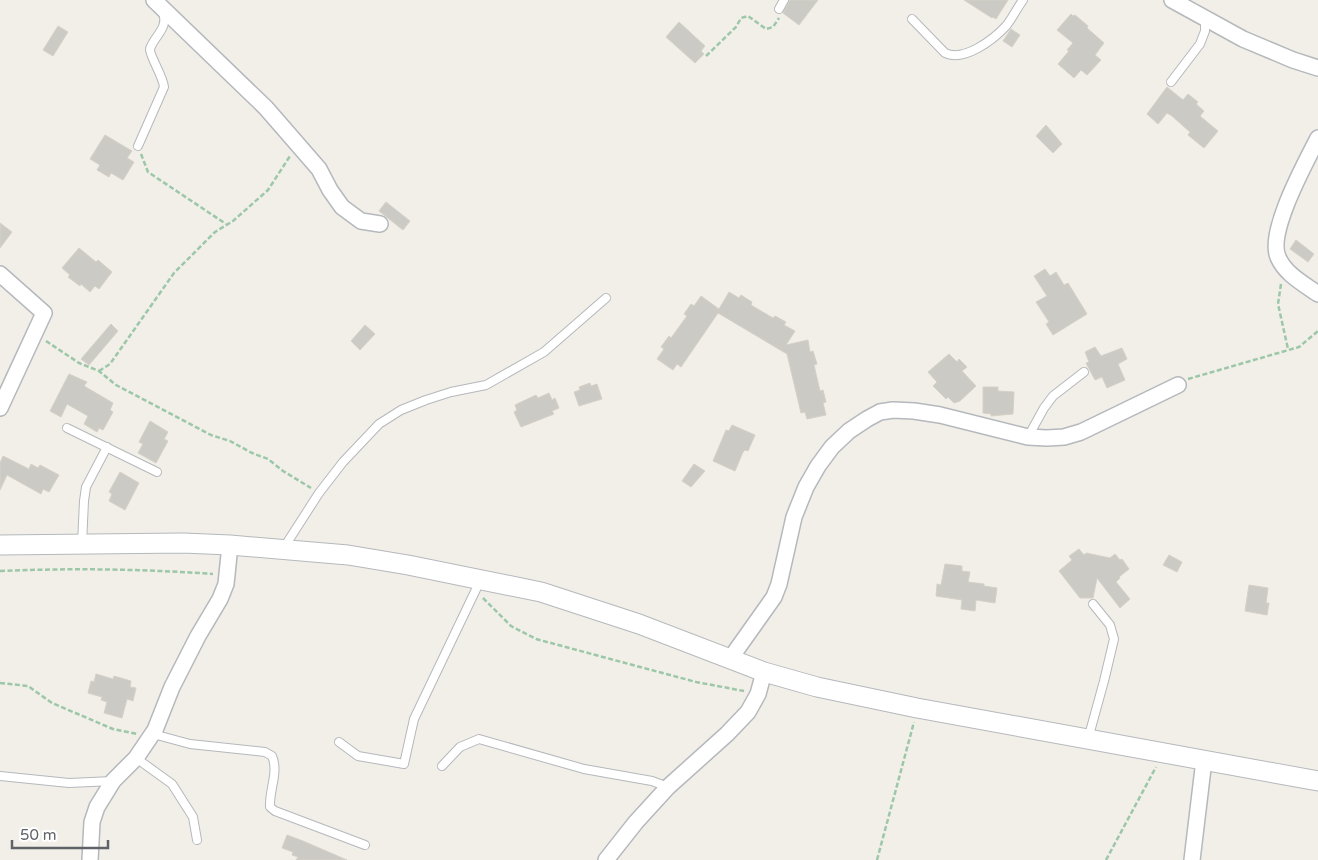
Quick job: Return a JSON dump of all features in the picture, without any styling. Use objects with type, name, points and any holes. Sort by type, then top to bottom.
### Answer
[{"type":"street","points":[[1172,0],[1243,40],[1318,68]]},
{"type":"street","points":[[158,3],[266,108],[319,169],[342,207],[360,221],[380,224]]},
{"type":"street","points":[[1318,138],[1292,188],[1275,244],[1278,258],[1291,274],[1318,294]]},
{"type":"street","points":[[0,274],[44,313],[0,408]]},
{"type":"street","points":[[730,659],[774,597],[779,584],[794,517],[806,486],[818,466],[832,447],[849,431],[880,412],[894,410],[940,415],[1028,437],[1064,437],[1081,432],[1178,385]]},
{"type":"street","points":[[0,545],[183,543],[284,548],[373,559],[479,586],[541,592],[661,632],[764,672],[817,687],[917,708],[1318,781]]},
{"type":"street","points":[[90,860],[92,822],[97,807],[113,781],[136,758],[154,732],[172,688],[198,636],[220,599],[227,575],[230,545]]},
{"type":"street","points":[[606,860],[636,822],[668,787],[727,734],[748,712],[758,694],[764,672]]},
{"type":"street","points":[[1192,860],[1204,760]]},
{"type":"lane","points":[[779,9],[784,0]]},
{"type":"lane","points":[[912,19],[944,53],[951,56],[959,56],[972,52],[1006,26],[1023,0]]},
{"type":"lane","points":[[138,146],[164,87],[163,78],[151,55],[150,49],[164,24],[165,17],[158,3]]},
{"type":"lane","points":[[1171,82],[1200,44],[1205,31],[1204,19]]},
{"type":"lane","points":[[284,548],[319,493],[343,462],[379,424],[401,410],[426,400],[451,392],[486,385],[544,352],[606,298]]},
{"type":"lane","points":[[1028,437],[1053,396],[1084,372]]},
{"type":"lane","points":[[67,428],[157,472]]},
{"type":"lane","points":[[82,544],[86,487],[107,447]]},
{"type":"lane","points":[[339,742],[358,756],[404,764],[414,719],[479,586]]},
{"type":"lane","points":[[1088,739],[1114,639],[1110,625],[1093,604]]},
{"type":"lane","points":[[154,732],[190,744],[265,752],[272,756],[276,765],[270,807],[275,811],[365,846]]},
{"type":"lane","points":[[442,766],[460,747],[479,739],[584,769],[652,781],[668,787]]},
{"type":"lane","points":[[136,758],[172,784],[193,817],[197,840]]},
{"type":"lane","points":[[0,776],[70,783],[113,781]]},
{"type":"path","points":[[706,56],[736,27],[741,18],[748,16],[766,29],[773,27],[779,19],[779,9]]},
{"type":"path","points":[[138,146],[148,172],[226,224]]},
{"type":"path","points":[[99,371],[110,364],[174,272],[215,232],[234,220],[268,190],[288,158],[299,146]]},
{"type":"path","points":[[1278,258],[1281,285],[1278,304],[1288,349]]},
{"type":"path","points":[[1178,385],[1193,376],[1299,347],[1318,331]]},
{"type":"path","points":[[34,333],[79,363],[99,371],[116,385],[211,435],[230,441],[268,459],[283,472],[319,493]]},
{"type":"path","points":[[0,571],[72,568],[151,570],[227,575]]},
{"type":"path","points":[[479,586],[511,626],[536,639],[696,682],[758,694]]},
{"type":"path","points":[[0,683],[28,686],[52,703],[113,729],[140,734],[154,732]]},
{"type":"path","points":[[877,860],[911,738],[917,708]]},
{"type":"path","points":[[1106,860],[1164,753]]},
{"type":"building","points":[[790,0],[818,0],[799,25],[783,13]]},
{"type":"building","points":[[964,0],[1008,0],[996,19]]},
{"type":"building","points":[[1071,14],[1088,26],[1087,28],[1104,43],[1095,55],[1101,60],[1087,75],[1081,70],[1074,78],[1058,64],[1073,43],[1057,30]]},
{"type":"building","points":[[679,22],[705,46],[701,51],[704,54],[695,63],[666,37]]},
{"type":"building","points":[[58,26],[68,32],[53,56],[43,50]]},
{"type":"building","points":[[1011,29],[1020,35],[1012,47],[1003,41]]},
{"type":"building","points":[[1167,87],[1183,100],[1188,94],[1198,102],[1196,104],[1204,111],[1200,116],[1218,131],[1204,148],[1188,135],[1190,132],[1167,113],[1158,124],[1147,114]]},
{"type":"building","points":[[1046,125],[1062,144],[1053,153],[1036,136]]},
{"type":"building","points":[[105,135],[132,151],[127,158],[134,162],[123,180],[111,173],[109,177],[97,170],[100,165],[90,159]]},
{"type":"building","points":[[386,202],[410,221],[403,230],[379,211]]},
{"type":"building","points":[[0,223],[12,232],[0,248]]},
{"type":"building","points":[[1296,240],[1314,254],[1308,262],[1290,249]]},
{"type":"building","points":[[79,248],[112,272],[99,289],[95,286],[90,292],[81,284],[80,286],[68,277],[70,275],[62,268]]},
{"type":"building","points":[[1045,269],[1050,276],[1056,272],[1064,285],[1068,283],[1087,314],[1053,335],[1046,324],[1049,322],[1036,302],[1047,296],[1034,276]]},
{"type":"building","points":[[729,292],[739,298],[741,295],[752,302],[751,305],[773,318],[775,316],[786,322],[784,325],[795,331],[786,345],[808,340],[810,352],[813,351],[817,364],[814,365],[820,391],[823,390],[826,402],[823,403],[826,415],[807,419],[805,412],[801,413],[787,354],[718,313],[681,367],[677,364],[673,370],[657,359],[664,349],[661,347],[669,336],[671,338],[687,316],[684,314],[691,304],[694,306],[701,296],[719,309]]},
{"type":"building","points":[[111,324],[118,331],[89,365],[81,359]]},
{"type":"building","points":[[365,325],[375,334],[360,350],[351,341]]},
{"type":"building","points":[[1095,347],[1101,356],[1122,348],[1127,359],[1118,364],[1125,380],[1107,388],[1102,377],[1095,380],[1086,363],[1089,362],[1085,352]]},
{"type":"building","points":[[949,354],[957,362],[959,359],[967,367],[962,371],[976,386],[960,401],[954,403],[948,397],[946,399],[933,386],[937,382],[928,372]]},
{"type":"building","points":[[69,374],[87,382],[84,386],[113,403],[110,410],[113,412],[103,430],[99,428],[97,432],[84,424],[88,416],[67,404],[61,417],[50,411]]},
{"type":"building","points":[[590,383],[591,386],[597,384],[602,399],[579,406],[574,392],[580,390],[579,387]]},
{"type":"building","points":[[983,387],[998,387],[998,391],[1014,392],[1013,414],[991,416],[991,414],[983,413]]},
{"type":"building","points":[[549,393],[552,400],[555,398],[559,408],[552,411],[554,414],[521,427],[514,412],[517,410],[515,405],[536,395],[538,398]]},
{"type":"building","points":[[150,421],[168,432],[164,439],[168,441],[156,463],[138,453],[143,444],[139,442]]},
{"type":"building","points":[[732,425],[755,435],[748,451],[745,450],[743,452],[735,471],[713,461],[726,430],[729,431]]},
{"type":"building","points":[[3,456],[29,469],[31,464],[38,468],[40,465],[59,475],[49,492],[43,489],[41,494],[7,475],[0,490],[0,463]]},
{"type":"building","points":[[694,464],[705,471],[691,487],[682,481]]},
{"type":"building","points":[[120,472],[139,483],[125,510],[109,501],[112,494],[109,492]]},
{"type":"building","points":[[1079,549],[1084,555],[1086,553],[1110,558],[1115,554],[1120,560],[1122,559],[1129,569],[1116,582],[1130,599],[1120,608],[1097,578],[1093,598],[1080,598],[1059,571],[1072,560],[1069,556]]},
{"type":"building","points":[[1169,555],[1182,562],[1177,572],[1163,565]]},
{"type":"building","points":[[945,564],[962,566],[962,571],[970,572],[968,582],[997,588],[995,603],[976,600],[975,611],[961,609],[962,600],[936,596],[937,584],[941,585]]},
{"type":"building","points":[[1249,585],[1268,588],[1266,603],[1269,603],[1267,615],[1245,611]]},
{"type":"building","points":[[96,674],[113,679],[114,676],[131,681],[130,687],[136,688],[133,701],[127,699],[122,718],[104,713],[107,702],[101,700],[102,697],[88,693],[91,681],[94,682]]},
{"type":"building","points":[[287,835],[347,860],[296,860],[298,857],[292,855],[293,852],[282,848]]}]
